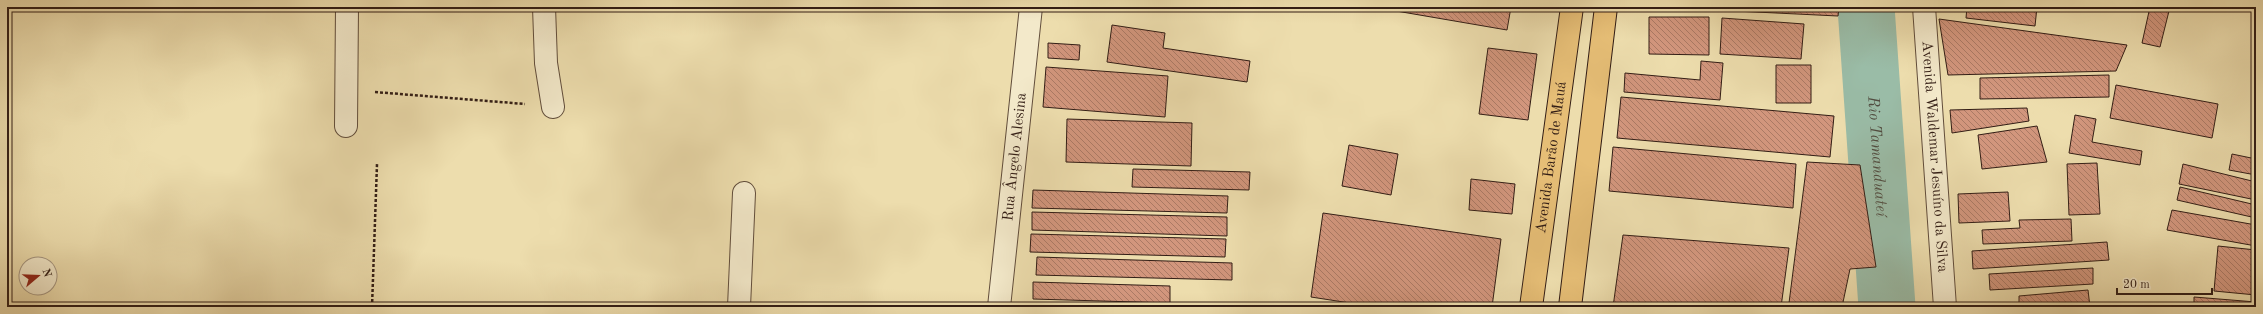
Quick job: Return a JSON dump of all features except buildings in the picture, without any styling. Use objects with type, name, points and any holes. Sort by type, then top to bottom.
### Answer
[{"type":"main road","name":"Avenida Barão de Mauá","points":[[1531,307],[1572,7]]},
{"type":"main road","points":[[1570,307],[1606,7]]},
{"type":"street","points":[[346,126],[347,7]]},
{"type":"street","points":[[544,7],[546,64],[553,107]]},
{"type":"street","name":"Rua Ângelo Alesina","points":[[999,307],[1031,7]]},
{"type":"street","name":"Avenida Waldemar Jesuíno da Silva","points":[[1924,7],[1945,307]]},
{"type":"street","points":[[740,307],[744,193]]},
{"type":"path","points":[[346,90],[553,107]]},
{"type":"path","points":[[372,307],[377,164]]},
{"type":"waterway","name":"Rio Tamanduateí","points":[[1866,7],[1887,307]]}]
